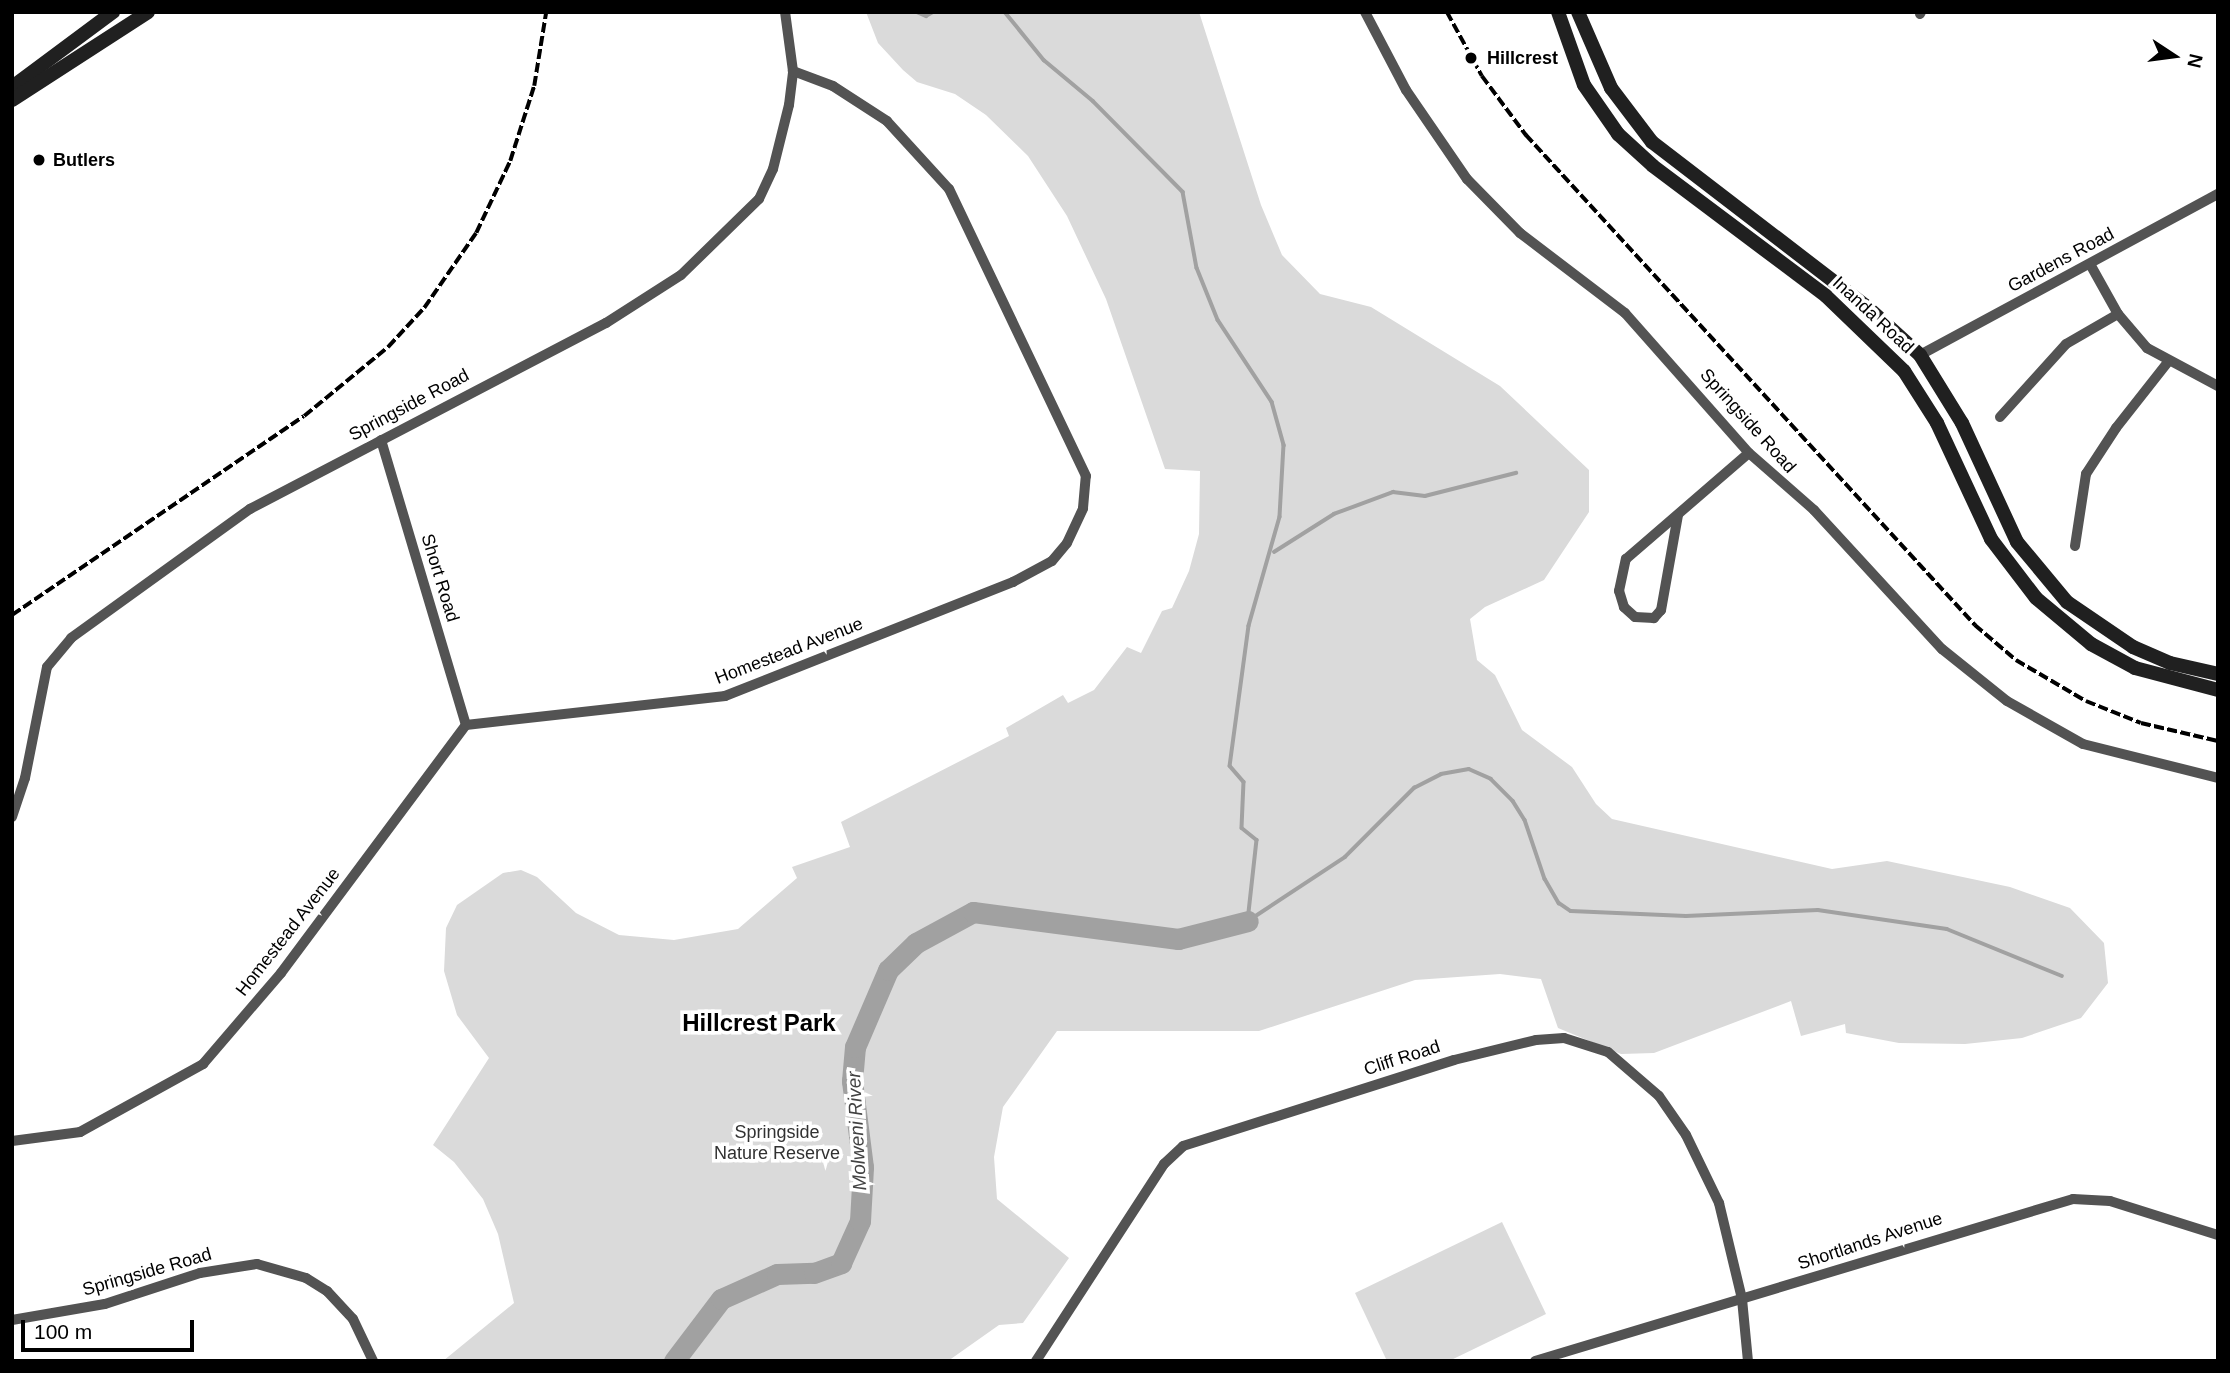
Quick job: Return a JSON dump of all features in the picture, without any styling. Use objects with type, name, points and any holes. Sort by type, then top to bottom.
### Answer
[{"type":"main road","points":[[12,87],[113,12]]},
{"type":"main road","points":[[12,100],[148,12]]},
{"type":"main road","name":"Inanda Road","points":[[1558,12],[1584,85],[1618,135],[1653,166],[1826,296],[1904,371],[1937,423],[1992,539],[2036,598],[2091,645],[2135,668],[2218,690]]},
{"type":"main road","name":"Inanda Road","points":[[1578,12],[1611,88],[1652,142],[1866,306],[1920,355],[1962,423],[2017,542],[2044,579],[2081,614],[2116,638],[2170,663],[2218,674]]},
{"type":"street","name":"Springside Road","points":[[12,817],[25,778],[47,667],[61,647],[250,509],[606,323],[681,275],[759,199],[783,138],[793,71],[785,12]]},
{"type":"street","name":"Springside Road","points":[[1365,12],[1406,90],[1467,179],[1520,233],[1625,313],[1749,453],[1814,510],[1942,649],[2007,701],[2083,744],[2218,778]]},
{"type":"street","name":"Homestead Avenue","points":[[12,1141],[80,1132],[203,1064],[281,972],[466,725],[711,698],[742,691],[1033,573],[1052,561],[1079,522],[1086,476],[949,189],[887,121],[834,86],[793,71]]},
{"type":"street","name":"Gardens Road","points":[[1920,355],[2218,194]]},
{"type":"street","points":[[2090,264],[2118,314],[2147,348],[2168,362],[2218,386]]},
{"type":"street","points":[[2000,416],[2066,344],[2118,314]]},
{"type":"street","points":[[2075,546],[2086,474],[2116,428],[2168,362]]},
{"type":"street","name":"Short Road","points":[[381,440],[466,725]]},
{"type":"street","points":[[1678,515],[1661,610],[1654,618],[1635,617],[1620,599],[1622,567],[1678,515],[1749,453]]},
{"type":"street","name":"Cliff Road","points":[[1036,1361],[1164,1164],[1183,1146],[1454,1060],[1536,1040],[1572,1039],[1597,1046],[1659,1096],[1686,1135],[1718,1203],[1742,1299],[1748,1361]]},
{"type":"street","name":"Shortlands Avenue","points":[[1535,1361],[2073,1199],[2110,1201],[2218,1235]]},
{"type":"street","name":"Springside Road","points":[[12,1320],[105,1304],[200,1273],[257,1264],[306,1278],[327,1291],[353,1319],[373,1361]]},
{"type":"green space","name":"Springside Nature Reserve","points":[[866,12],[1199,12],[1261,205],[1282,255],[1320,294],[1371,307],[1500,386],[1589,470],[1589,512],[1544,580],[1485,607],[1470,619],[1477,660],[1495,675],[1522,730],[1572,767],[1596,804],[1612,819],[1832,869],[1887,861],[2010,887],[2070,908],[2104,943],[2108,983],[2081,1018],[2022,1038],[1965,1044],[1899,1043],[1846,1033],[1845,1024],[1801,1036],[1791,1001],[1654,1053],[1621,1054],[1558,1028],[1541,979],[1500,974],[1415,980],[1259,1031],[1057,1031],[1003,1107],[994,1157],[997,1199],[1069,1258],[1023,1323],[999,1325],[948,1361],[443,1361],[514,1303],[498,1234],[483,1199],[454,1162],[433,1145],[489,1058],[457,1015],[444,971],[446,928],[457,905],[503,873],[521,870],[537,877],[576,913],[619,935],[674,940],[738,929],[797,878],[792,867],[850,847],[841,822],[1009,736],[1006,728],[1063,695],[1068,703],[1094,690],[1127,647],[1141,653],[1162,611],[1172,608],[1189,571],[1199,534],[1200,471],[1165,469],[1106,299],[1067,216],[1028,156],[986,115],[955,94],[917,82],[903,70],[878,43]]},
{"type":"green space","points":[[1502,1222],[1546,1314],[1449,1361],[1387,1361],[1355,1293]]},
{"type":"waterway","points":[[917,12],[926,16],[933,12]]},
{"type":"waterway","points":[[1005,12],[1044,60],[1093,101],[1183,192],[1197,268],[1218,320],[1272,402],[1284,445],[1280,517],[1249,626],[1230,766],[1244,782],[1242,828],[1257,840],[1248,921]]},
{"type":"waterway","points":[[1274,552],[1334,514],[1393,492],[1425,496],[1516,473]]},
{"type":"waterway","points":[[1248,921],[1345,857],[1414,788],[1441,774],[1469,769],[1491,779],[1513,801],[1525,820],[1545,879],[1559,903],[1571,911],[1686,916],[1818,910],[1947,929],[2062,976]]},
{"type":"waterway","name":"Molweni River","points":[[674,1361],[721,1299],[777,1274],[814,1273],[841,1263],[860,1221],[863,1167],[852,1081],[855,1047],[888,970],[916,943],[973,912],[1178,939],[1248,921]]},
{"type":"railway","points":[[12,615],[304,416],[388,347],[424,308],[476,233],[510,161],[534,86],[546,12]]},
{"type":"railway","points":[[1447,12],[1482,76],[1526,135],[1975,625],[2016,660],[2086,701],[2141,723],[2218,741]]},
{"type":"place","name":"Hillcrest","points":[[1471,58]]},
{"type":"place","name":"Butlers","points":[[39,160]]},
{"type":"district","name":"Hillcrest Park","points":[[759,1023]]}]
